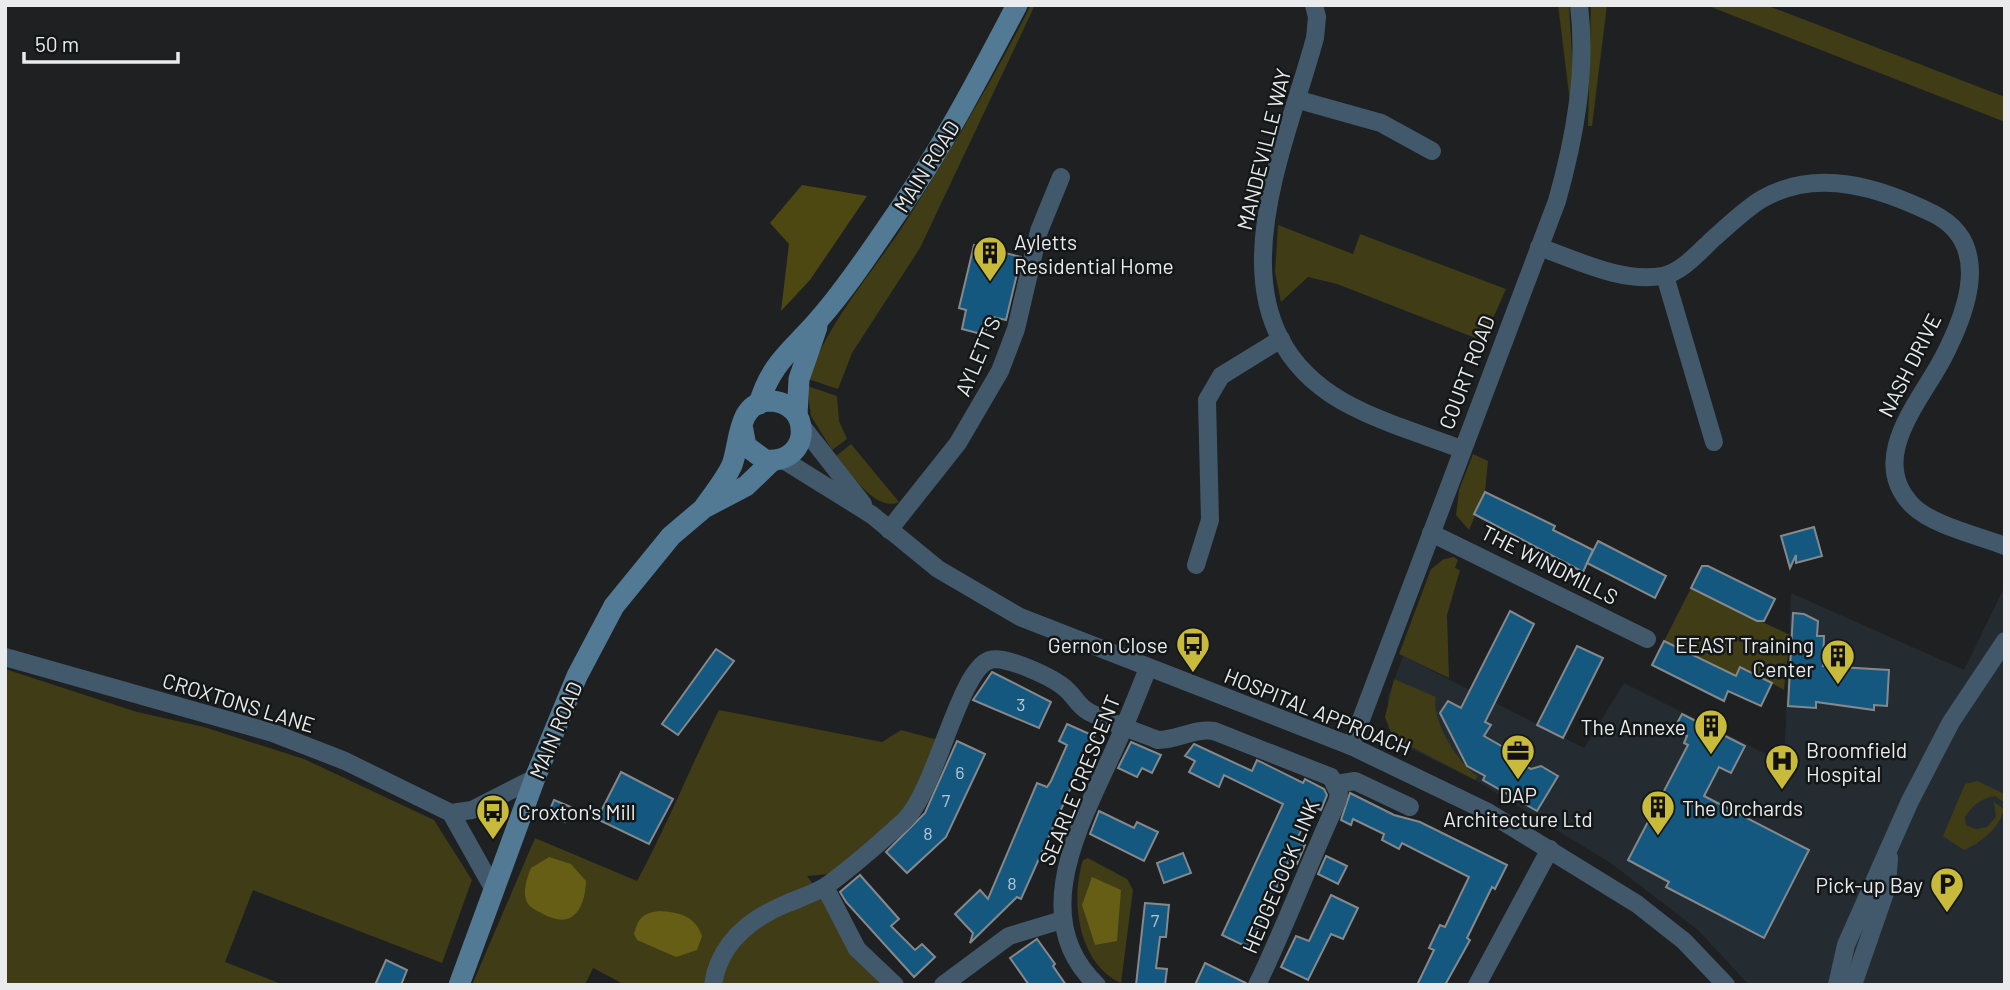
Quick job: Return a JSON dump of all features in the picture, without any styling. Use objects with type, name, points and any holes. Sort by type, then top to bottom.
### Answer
[{"type":"main road","name":"MAIN ROAD","points":[[459,985],[535,778],[577,676],[614,606],[654,553],[704,508],[732,466],[745,416],[759,404],[765,381],[820,318],[899,209],[939,146],[1017,5]]},
{"type":"main road","name":"MAIN ROAD","points":[[704,508],[746,486],[797,446],[799,379],[820,318]]},
{"type":"main road","points":[[759,404],[778,402],[799,420]]},
{"type":"main road","points":[[742,425],[743,440],[751,453],[777,460]]},
{"type":"street","name":"MANDEVILLE WAY","points":[[1314,5],[1317,17],[1315,38],[1271,193],[1262,246],[1266,301],[1281,339],[1297,362],[1320,386],[1342,401],[1461,449]]},
{"type":"street","name":"COURT ROAD","points":[[1352,746],[1461,449],[1557,201],[1574,128],[1581,71],[1579,5]]},
{"type":"street","points":[[1299,100],[1381,123],[1432,151]]},
{"type":"street","name":"AYLETTS","points":[[889,530],[958,443],[1000,371],[1016,330],[1039,231],[1061,177]]},
{"type":"street","name":"NASH DRIVE","points":[[1665,276],[1685,264],[1761,199],[1787,187],[1813,182],[1840,182],[1866,188],[1950,223],[1970,253],[1970,284],[1944,356],[1901,429],[1894,461],[1902,488],[1910,503],[1922,514],[2005,546]]},
{"type":"street","points":[[1539,247],[1626,275],[1665,276],[1714,442]]},
{"type":"street","points":[[1196,565],[1210,520],[1208,400],[1221,376],[1281,339]]},
{"type":"street","name":"HOSPITAL APPROACH","points":[[799,420],[872,515],[938,569],[987,600],[1060,635],[1352,746],[1452,793],[1550,849],[1663,923],[1726,985]]},
{"type":"street","name":"HOSPITAL APPROACH","points":[[777,460],[872,515]]},
{"type":"street","name":"THE WINDMILLS","points":[[1431,533],[1647,639]]},
{"type":"street","points":[[1837,985],[1846,945],[1910,801],[1951,722],[2005,641]]},
{"type":"street","name":"CROXTONS LANE","points":[[5,657],[273,733],[345,761],[451,813]]},
{"type":"street","name":"HEDGECOCK LINK","points":[[825,887],[907,818],[918,804],[974,670],[992,659],[1007,660],[1059,683],[1078,705],[1158,740],[1169,740],[1200,729],[1214,731],[1324,772],[1336,784],[1337,802],[1306,868],[1286,925],[1257,985]]},
{"type":"street","name":"SEARLE CRESCENT","points":[[1097,985],[1077,959],[1062,920],[1061,899],[1068,858],[1148,668]]},
{"type":"street","points":[[493,888],[451,813],[472,810],[535,778]]},
{"type":"street","name":"HEDGECOCK LINK","points":[[1336,784],[1355,781],[1410,807]]},
{"type":"street","points":[[1477,985],[1550,849]]},
{"type":"street","points":[[1853,985],[1855,971],[1887,887],[1890,851]]},
{"type":"street","points":[[713,985],[715,971],[727,946],[745,927],[771,910],[825,887],[857,949],[895,985]]},
{"type":"street","points":[[943,985],[1009,936],[1062,920]]},
{"type":"shaded area","points":[[1031,5],[1035,5],[920,248],[852,353],[838,389],[808,379],[838,319],[937,172]]},
{"type":"shaded area","points":[[1558,5],[1569,5],[1573,71],[1570,102]]},
{"type":"shaded area","points":[[1591,5],[1607,5],[1592,126],[1588,126]]},
{"type":"shaded area","points":[[1706,5],[1766,5],[2005,97],[2005,122]]},
{"type":"shaded area","points":[[802,185],[867,196],[810,280],[781,311],[789,244],[770,223]]},
{"type":"shaded area","points":[[1278,225],[1353,254],[1360,234],[1506,289],[1483,341],[1337,284],[1308,277],[1281,302],[1275,272]]},
{"type":"shaded area","points":[[807,386],[837,396],[839,421],[847,439],[832,450],[811,416]]},
{"type":"shaded area","points":[[851,444],[899,502],[881,502],[872,496],[836,456]]},
{"type":"shaded area","points":[[1473,454],[1488,461],[1485,492],[1469,530],[1456,515],[1459,490]]},
{"type":"shaded area","points":[[1454,557],[1458,560],[1455,568],[1460,570],[1447,615],[1449,678],[1399,654],[1431,569],[1444,559]]},
{"type":"shaded area","name":"Broomfield Hospital","points":[[2005,586],[2005,985],[1749,985],[1698,930],[1612,864],[1475,780],[1403,745],[1388,728],[1388,697],[1403,656],[1584,748],[1624,683],[1784,763],[1791,593],[1964,670]]},
{"type":"shaded area","points":[[1691,588],[1790,635],[1784,690],[1741,667],[1736,676],[1664,641]]},
{"type":"shaded area","points":[[5,669],[137,712],[204,727],[304,759],[434,820],[472,880],[442,963],[253,890],[225,962],[284,985],[5,985]]},
{"type":"shaded area","points":[[1394,679],[1436,697],[1437,717],[1442,729],[1455,752],[1470,771],[1478,776],[1475,780],[1393,737],[1385,717]]},
{"type":"shaded area","points":[[719,710],[882,742],[901,730],[938,740],[909,806],[829,874],[807,876],[824,899],[853,958],[884,985],[625,985],[593,968],[585,985],[472,985],[535,838],[637,881]]},
{"type":"shaded area","points":[[1977,781],[2005,794],[2005,803],[1995,796],[1981,801],[1965,817],[1966,825],[1976,829],[1987,827],[1996,817],[1994,802],[2004,809],[1989,834],[1964,850],[1943,836],[1965,784]]},
{"type":"shaded area","points":[[549,857],[571,864],[586,881],[580,908],[569,918],[562,920],[533,909],[525,896],[531,868]]},
{"type":"shaded area","points":[[1088,858],[1127,879],[1133,890],[1121,983],[1106,974],[1095,961],[1081,929],[1077,893],[1083,860]]},
{"type":"shaded area","points":[[1092,877],[1121,890],[1117,941],[1095,945],[1082,905]]},
{"type":"shaded area","points":[[659,911],[680,914],[695,924],[702,936],[697,950],[676,957],[637,940],[634,934],[639,920],[649,913]]},
{"type":"building","name":"Ayletts Residential Home","points":[[974,245],[1021,257],[1006,320],[989,316],[985,335],[962,329],[966,310],[959,308]]},
{"type":"building","points":[[1485,492],[1555,526],[1553,530],[1593,550],[1583,572],[1474,514]]},
{"type":"building","points":[[1814,527],[1822,556],[1796,563],[1796,555],[1790,568],[1781,536]]},
{"type":"building","points":[[1598,541],[1666,576],[1655,598],[1587,563]]},
{"type":"building","points":[[1702,566],[1708,566],[1775,599],[1764,621],[1757,621],[1691,588]]},
{"type":"building","points":[[1510,611],[1534,624],[1485,722],[1491,725],[1484,736],[1517,755],[1519,763],[1531,769],[1541,766],[1558,776],[1537,811],[1483,780],[1485,776],[1467,766],[1440,713],[1448,701],[1461,708]]},
{"type":"building","name":"EEAST Training Center","points":[[1793,613],[1804,614],[1818,621],[1817,636],[1824,636],[1823,666],[1889,670],[1887,706],[1874,705],[1874,710],[1816,702],[1816,708],[1788,706]]},
{"type":"building","points":[[1664,641],[1736,676],[1740,667],[1772,683],[1761,706],[1728,691],[1724,701],[1652,665]]},
{"type":"building","points":[[1577,646],[1603,658],[1563,738],[1537,725]]},
{"type":"building","points":[[716,649],[734,661],[678,735],[662,724]]},
{"type":"building","points":[[992,672],[1051,702],[1039,728],[973,700]]},
{"type":"building","points":[[1682,714],[1745,746],[1731,773],[1719,767],[1704,796],[1809,850],[1764,938],[1666,887],[1669,882],[1628,860],[1688,745],[1684,743],[1687,736],[1674,729]]},
{"type":"building","points":[[1067,724],[1094,736],[1021,899],[1017,897],[970,943],[973,933],[955,914],[980,890],[988,899],[1037,783],[1047,787],[1051,781],[1067,745],[1059,741]]},
{"type":"building","points":[[957,741],[985,754],[946,837],[907,873],[886,852],[925,813]]},
{"type":"building","points":[[1131,742],[1161,755],[1152,773],[1142,768],[1137,777],[1118,768]]},
{"type":"building","points":[[1194,744],[1252,771],[1257,760],[1303,783],[1305,779],[1324,789],[1327,795],[1321,810],[1313,806],[1296,841],[1305,845],[1297,864],[1289,860],[1249,948],[1222,935],[1283,804],[1224,775],[1219,787],[1189,772],[1195,761],[1185,756]]},
{"type":"building","points":[[621,772],[673,799],[649,844],[597,819]]},
{"type":"building","points":[[1350,793],[1394,815],[1420,822],[1507,865],[1495,889],[1492,887],[1467,938],[1470,940],[1445,985],[1417,985],[1434,950],[1429,948],[1440,925],[1445,927],[1469,877],[1402,843],[1399,849],[1382,840],[1384,834],[1353,819],[1351,825],[1341,820]]},
{"type":"building","points":[[554,800],[571,807],[565,822],[548,814]]},
{"type":"building","points":[[1099,811],[1134,828],[1137,822],[1158,832],[1144,861],[1090,834]]},
{"type":"building","points":[[1183,853],[1191,873],[1164,883],[1157,863]]},
{"type":"building","points":[[1326,856],[1347,866],[1338,884],[1318,874]]},
{"type":"building","points":[[860,875],[899,919],[891,926],[915,950],[922,944],[935,957],[914,977],[840,892]]},
{"type":"building","points":[[1331,895],[1358,908],[1343,939],[1331,934],[1308,980],[1281,967],[1296,936],[1309,941]]},
{"type":"building","points":[[1145,903],[1169,905],[1166,937],[1160,937],[1156,968],[1167,969],[1165,985],[1136,985]]},
{"type":"building","points":[[1037,939],[1066,985],[1029,985],[1010,958]]},
{"type":"building","points":[[386,960],[407,970],[401,985],[375,985]]},
{"type":"building","points":[[1205,963],[1246,983],[1246,985],[1195,985]]},
{"type":"place","name":"Ayletts Residential Home","points":[[990,283]]},
{"type":"place","name":"Gernon Close","points":[[1193,674]]},
{"type":"place","name":"EEAST Training Center","points":[[1838,686]]},
{"type":"place","name":"The Annexe","points":[[1711,756]]},
{"type":"place","name":"DAP Architecture Ltd","points":[[1518,781]]},
{"type":"place","name":"Broomfield Hospital","points":[[1782,791]]},
{"type":"place","name":"The Orchards","points":[[1658,837]]},
{"type":"place","name":"Croxton's Mill","points":[[493,841]]},
{"type":"place","name":"Pick-up Bay","points":[[1947,914]]}]
